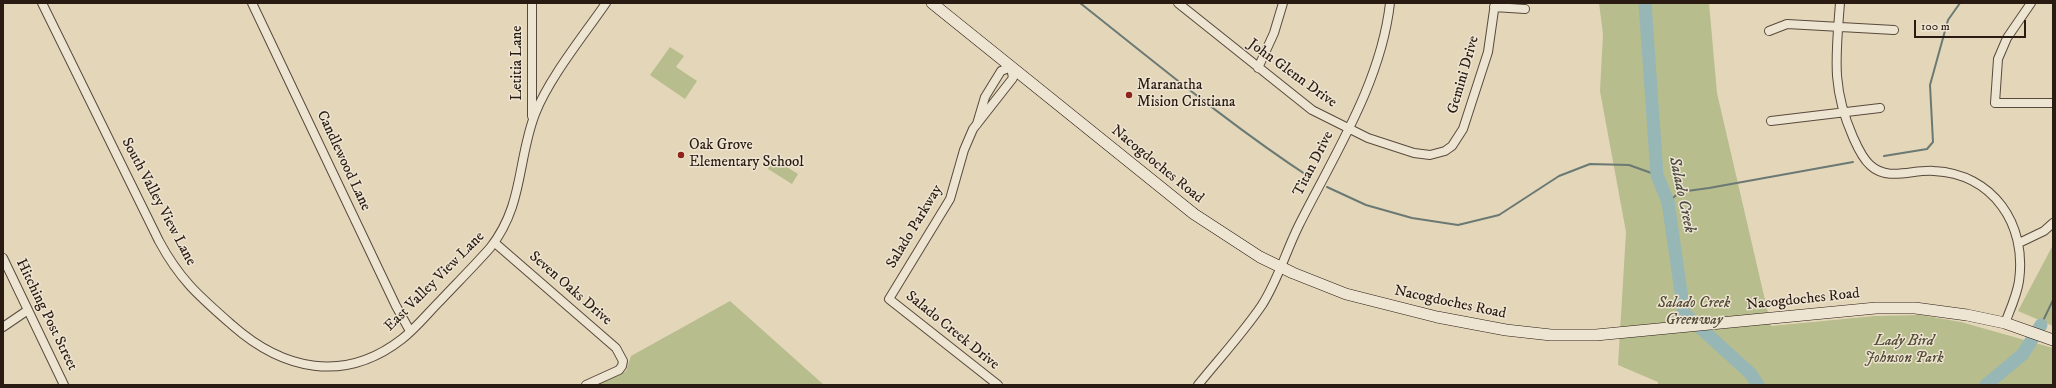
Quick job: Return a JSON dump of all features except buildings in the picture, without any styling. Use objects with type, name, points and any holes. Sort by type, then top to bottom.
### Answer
[{"type":"main road","name":"Nacogdoches Road","points":[[932,3],[1194,214],[1228,238],[1305,279],[1346,294],[1437,317],[1478,325],[1551,335],[1574,336],[1624,332],[1876,308],[1915,308],[2005,324],[2053,340]]},
{"type":"street","name":"South Valley View Lane","points":[[42,3],[159,241],[178,273],[196,294],[249,340],[272,354],[303,365]]},
{"type":"street","name":"Candlewood Lane","points":[[252,3],[396,306],[410,331]]},
{"type":"street","name":"Letitia Lane","points":[[532,3],[532,122]]},
{"type":"street","name":"East Valley View Lane","points":[[303,365],[337,366],[364,360],[389,347],[410,331],[495,243],[513,208],[532,122],[545,94],[606,3]]},
{"type":"street","name":"John Glenn Drive","points":[[1178,3],[1312,110],[1368,138],[1414,153],[1430,155],[1447,149]]},
{"type":"street","points":[[1258,68],[1274,33],[1283,3]]},
{"type":"street","name":"Titan Drive","points":[[1198,385],[1262,304],[1286,252],[1348,129],[1376,66],[1386,30],[1390,3]]},
{"type":"street","points":[[1840,3],[1836,74],[1843,112],[1858,148],[1870,166],[1889,174],[1932,170],[1951,173],[1973,182],[1994,197],[2005,210],[2016,230],[2019,243],[2021,267],[2019,283],[2005,324]]},
{"type":"street","points":[[2031,3],[2002,49],[1996,73],[1995,103],[2053,103]]},
{"type":"street","points":[[1495,5],[1525,9]]},
{"type":"street","name":"Gemini Drive","points":[[1447,149],[1455,142],[1463,129],[1475,95],[1488,52],[1495,5]]},
{"type":"street","points":[[1768,31],[1787,24],[1894,30]]},
{"type":"street","name":"Salado Parkway","points":[[889,298],[950,199],[964,150],[977,124],[986,97],[1002,70],[1011,67],[1013,78],[977,124]]},
{"type":"street","points":[[1771,121],[1880,108]]},
{"type":"street","points":[[2019,243],[2044,231],[2053,223]]},
{"type":"street","name":"Seven Oaks Drive","points":[[495,243],[616,348],[623,361],[619,370],[586,385]]},
{"type":"street","name":"Hitching Post Street","points":[[3,258],[64,385]]},
{"type":"street","name":"Salado Creek Drive","points":[[889,298],[998,385]]},
{"type":"street","points":[[3,327],[28,310]]},
{"type":"green space","name":"Salado Creek Greenway","points":[[1599,3],[1709,3],[1717,93],[1771,326],[1875,316],[1920,315],[1961,322],[2053,348],[2053,385],[1658,385],[1658,382],[1618,365],[1626,232],[1600,91],[1603,34]]},
{"type":"green space","points":[[670,47],[684,56],[676,67],[697,81],[685,99],[650,75]]},
{"type":"green space","points":[[774,159],[798,174],[792,184],[768,169]]},
{"type":"green space","points":[[2053,245],[2053,326],[2018,311]]},
{"type":"green space","points":[[730,301],[824,385],[599,385],[626,371],[631,356]]},
{"type":"waterway","points":[[1080,3],[1251,137],[1311,178]]},
{"type":"waterway","name":"Salado Creek","points":[[1645,3],[1657,175],[1668,202],[1684,313],[1751,374],[1758,385]]},
{"type":"waterway","points":[[1884,156],[1927,149],[1933,142],[1930,85],[1948,20],[1960,3]]},
{"type":"waterway","points":[[1668,202],[1680,192],[1853,162]]},
{"type":"waterway","points":[[1327,187],[1366,205],[1412,218],[1458,225],[1499,215],[1559,176],[1590,164],[1629,165],[1657,175]]},
{"type":"waterway","points":[[2041,325],[2053,300]]},
{"type":"waterway","points":[[1986,385],[2023,354],[2041,325]]},
{"type":"place","name":"Maranatha Mision Cristiana","points":[[1129,95]]},
{"type":"place","name":"Oak Grove Elementary School","points":[[681,155]]},
{"type":"park label","name":"Lady Bird Johnson Park","points":[[1904,350]]}]
